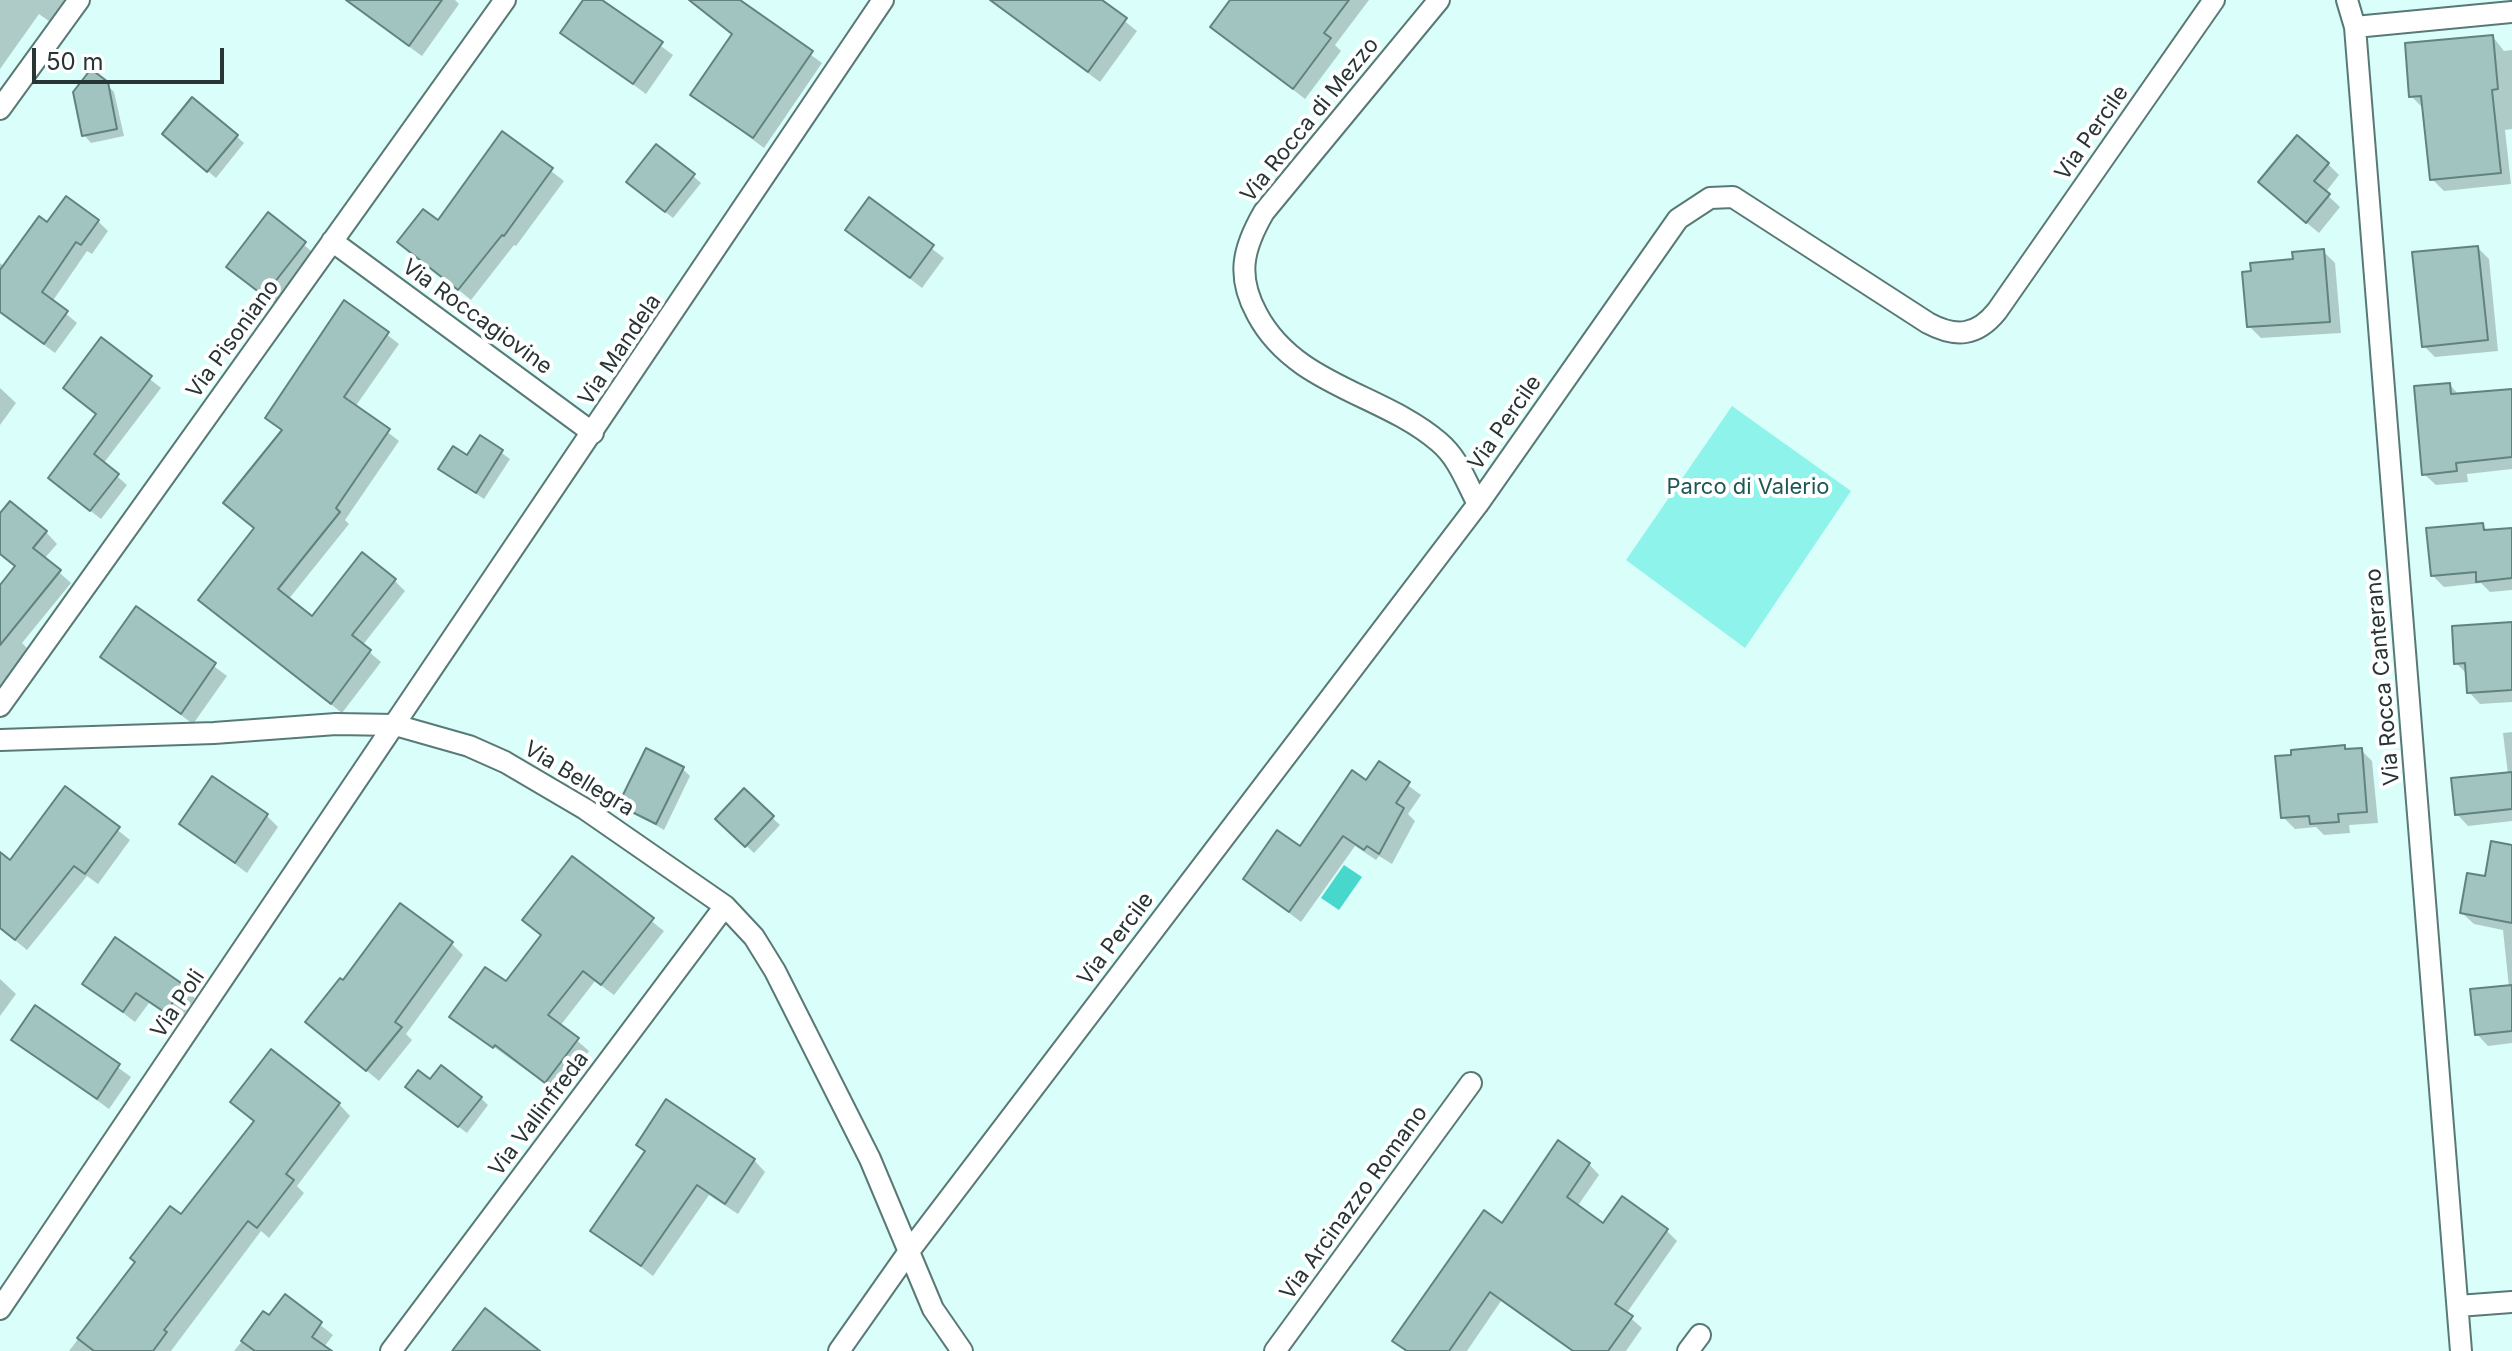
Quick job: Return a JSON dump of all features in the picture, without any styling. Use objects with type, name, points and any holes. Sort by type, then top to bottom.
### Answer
[{"type":"street","points":[[0,109],[79,0]]},
{"type":"street","name":"Via Pisoniano","points":[[0,706],[505,0]]},
{"type":"street","name":"Via Mandela","points":[[395,725],[883,0]]},
{"type":"street","name":"Via Rocca di Mezzo","points":[[1439,0],[1264,212],[1246,244],[1243,276],[1261,323],[1286,352],[1317,374],[1441,443],[1456,460],[1478,504]]},
{"type":"street","name":"Via Percile","points":[[839,1351],[910,1250],[1478,504],[1669,230],[1688,210],[1710,198],[1733,197],[1928,323],[1952,333],[1976,331],[1997,311],[2214,0]]},
{"type":"street","name":"Via Rocca Canterano","points":[[2347,0],[2355,27],[2461,1351]]},
{"type":"street","points":[[2355,27],[2512,12]]},
{"type":"street","name":"Via Roccagiovine","points":[[332,241],[593,433]]},
{"type":"street","name":"Via Bellegra","points":[[0,740],[214,733],[336,724],[395,725],[451,739],[518,769],[635,842],[725,906],[746,927],[769,960],[870,1159],[933,1309],[962,1351]]},
{"type":"street","name":"Via Poli","points":[[0,1309],[395,725]]},
{"type":"street","name":"Via Vallinfreda","points":[[391,1351],[725,906]]},
{"type":"street","name":"Via Arcinazzo Romano","points":[[1275,1351],[1471,1083]]},
{"type":"street","points":[[2458,1306],[2512,1302]]},
{"type":"green space","name":"Parco di Valerio","points":[[1732,406],[1851,491],[1745,648],[1626,560]]},
{"type":"shaded area","points":[[1344,865],[1362,877],[1339,910],[1321,898]]},
{"type":"building","points":[[346,0],[442,0],[409,46]]},
{"type":"building","points":[[583,0],[602,0],[663,42],[633,84],[560,33]]},
{"type":"building","points":[[689,0],[740,0],[813,51],[753,138],[690,95],[732,34]]},
{"type":"building","points":[[990,0],[1102,0],[1127,18],[1088,72]]},
{"type":"building","points":[[1230,0],[1349,0],[1324,33],[1331,38],[1293,89],[1210,27]]},
{"type":"building","points":[[2493,35],[2498,89],[2492,90],[2501,173],[2430,180],[2421,96],[2409,97],[2405,43]]},
{"type":"building","points":[[91,69],[108,82],[117,129],[82,136],[73,92]]},
{"type":"building","points":[[192,97],[238,135],[207,172],[162,134]]},
{"type":"building","points":[[502,131],[553,168],[504,236],[458,290],[397,242],[423,209],[438,220]]},
{"type":"building","points":[[2297,135],[2329,163],[2314,181],[2330,194],[2306,223],[2258,182]]},
{"type":"building","points":[[656,144],[695,174],[665,212],[626,182]]},
{"type":"building","points":[[66,196],[99,220],[81,245],[76,242],[42,292],[68,311],[44,344],[0,312],[0,270],[39,216],[47,222]]},
{"type":"building","points":[[869,197],[934,245],[910,278],[845,230]]},
{"type":"building","points":[[268,212],[306,242],[264,296],[226,267]]},
{"type":"building","points":[[2478,246],[2488,340],[2422,347],[2412,252]]},
{"type":"building","points":[[2324,249],[2330,322],[2247,327],[2242,272],[2251,271],[2250,263],[2293,259],[2292,252]]},
{"type":"building","points":[[344,300],[389,332],[344,397],[390,429],[336,508],[340,512],[278,589],[312,616],[362,552],[396,579],[352,635],[371,650],[331,704],[198,600],[254,528],[223,503],[282,430],[265,418]]},
{"type":"building","points":[[101,337],[152,376],[94,454],[119,474],[90,511],[48,478],[96,414],[63,388]]},
{"type":"building","points":[[2450,383],[2451,394],[2512,389],[2512,457],[2456,463],[2457,471],[2422,475],[2414,386]]},
{"type":"building","points":[[480,435],[503,450],[476,493],[438,469],[453,446],[467,455]]},
{"type":"building","points":[[10,501],[47,531],[33,548],[61,570],[0,645],[0,585],[15,566],[0,554],[0,513]]},
{"type":"building","points":[[2483,523],[2484,530],[2512,528],[2512,578],[2476,582],[2476,572],[2431,576],[2426,528]]},
{"type":"building","points":[[136,606],[216,663],[181,714],[100,657]]},
{"type":"building","points":[[2512,622],[2512,690],[2467,693],[2465,663],[2454,664],[2452,626]]},
{"type":"building","points":[[2345,745],[2345,749],[2362,748],[2367,812],[2338,814],[2339,822],[2310,824],[2309,816],[2281,818],[2275,756],[2291,755],[2291,750]]},
{"type":"building","points":[[646,748],[684,767],[656,824],[618,805]]},
{"type":"building","points":[[1379,761],[1410,782],[1396,803],[1404,808],[1379,854],[1367,846],[1364,850],[1343,836],[1289,912],[1243,879],[1277,830],[1300,846],[1352,770],[1366,780]]},
{"type":"building","points":[[2512,772],[2512,809],[2455,815],[2451,778]]},
{"type":"building","points":[[212,776],[268,814],[235,863],[179,824]]},
{"type":"building","points":[[65,786],[120,827],[85,874],[74,866],[15,940],[0,928],[0,852],[10,860]]},
{"type":"building","points":[[744,788],[774,816],[745,847],[715,819]]},
{"type":"building","points":[[2491,841],[2512,845],[2512,923],[2460,913],[2467,873],[2485,876]]},
{"type":"building","points":[[572,856],[654,918],[601,985],[583,971],[548,1015],[579,1038],[545,1083],[495,1045],[493,1048],[449,1017],[485,967],[506,981],[541,935],[522,920]]},
{"type":"building","points":[[400,903],[453,942],[395,1022],[402,1027],[366,1071],[305,1022],[340,978],[343,980]]},
{"type":"building","points":[[115,937],[184,985],[166,1013],[136,993],[123,1012],[82,984]]},
{"type":"building","points":[[2512,985],[2512,1031],[2475,1035],[2470,989]]},
{"type":"building","points":[[35,1005],[120,1064],[97,1099],[11,1040]]},
{"type":"building","points":[[271,1049],[340,1103],[286,1174],[294,1180],[257,1228],[248,1221],[164,1330],[167,1332],[153,1351],[94,1351],[77,1338],[135,1262],[130,1258],[170,1206],[181,1214],[254,1121],[230,1102]]},
{"type":"building","points":[[441,1065],[482,1097],[458,1127],[405,1087],[418,1070],[430,1079]]},
{"type":"building","points":[[666,1099],[755,1159],[725,1204],[697,1185],[641,1266],[590,1231],[645,1151],[636,1145]]},
{"type":"building","points":[[1558,1140],[1590,1163],[1567,1197],[1603,1223],[1622,1196],[1668,1229],[1615,1304],[1633,1316],[1608,1351],[1573,1351],[1490,1292],[1449,1351],[1407,1351],[1392,1341],[1484,1210],[1502,1223]]},
{"type":"building","points":[[285,1294],[322,1322],[312,1337],[332,1351],[255,1351],[241,1341],[263,1311],[269,1315]]},
{"type":"building","points":[[485,1308],[540,1351],[452,1351]]}]
